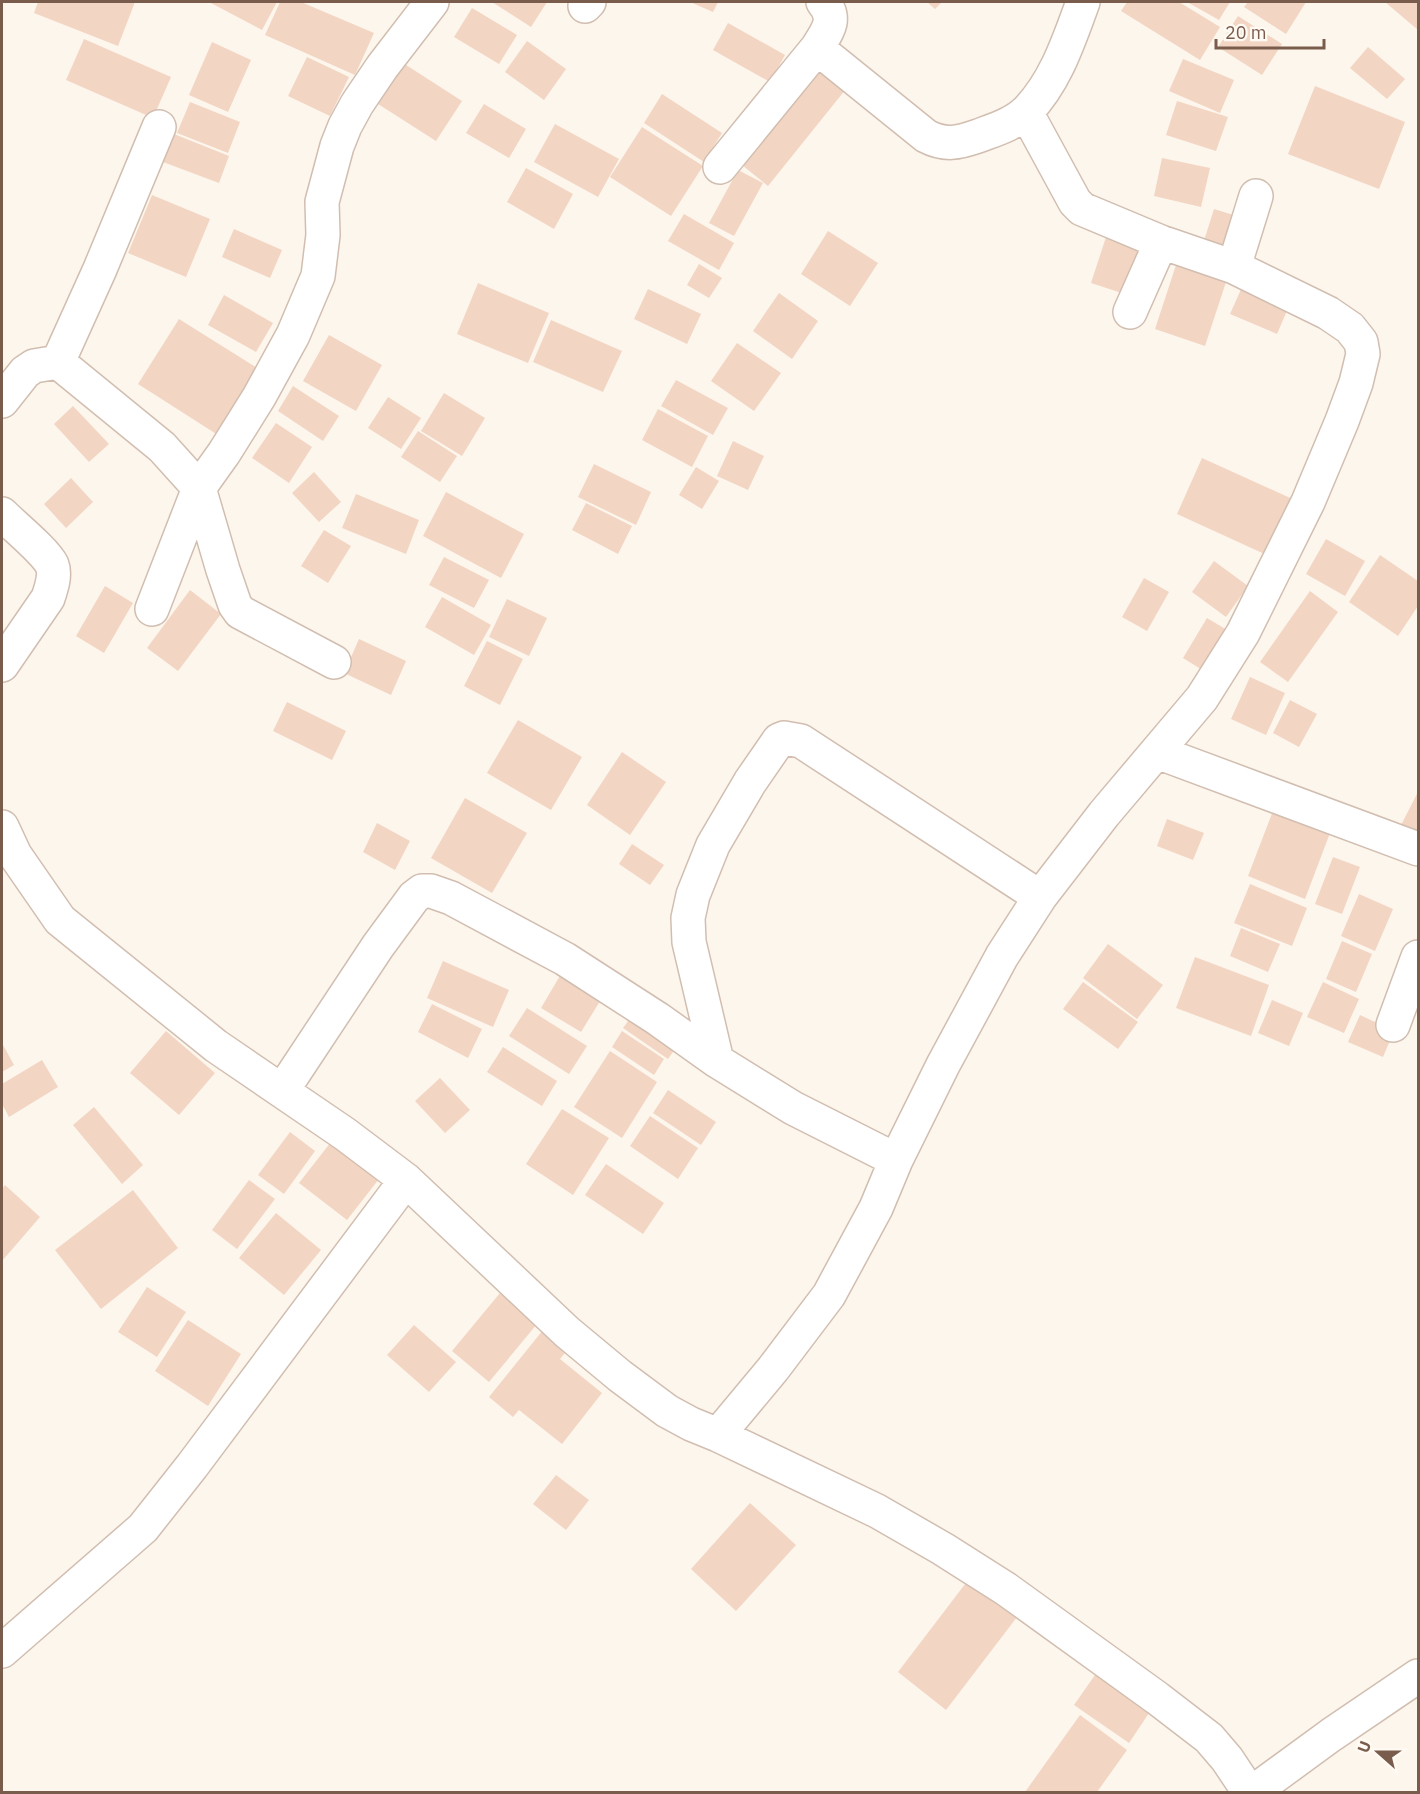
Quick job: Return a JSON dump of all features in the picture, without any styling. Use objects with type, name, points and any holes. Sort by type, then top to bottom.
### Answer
[{"type":"street","points":[[152,609],[199,488],[259,397],[292,335],[318,276],[323,235],[322,202],[337,146],[345,126],[382,67],[432,2]]},
{"type":"street","points":[[720,167],[817,48],[830,28],[831,22],[827,6],[823,2]]},
{"type":"street","points":[[817,48],[926,136],[945,144],[972,139],[1001,128],[1026,112],[1052,77],[1083,2]]},
{"type":"street","points":[[718,1435],[773,1369],[829,1294],[876,1208],[896,1160],[943,1065],[1002,956],[1040,897],[1104,814],[1202,698],[1243,633],[1308,502],[1342,421],[1356,383],[1363,354],[1361,342],[1350,328],[1328,313],[1234,267],[1161,242],[1086,212],[1078,206],[1026,112]]},
{"type":"street","points":[[58,363],[159,128]]},
{"type":"street","points":[[1234,267],[1256,196]]},
{"type":"street","points":[[1130,312],[1161,242]]},
{"type":"street","points":[[2,400],[25,372],[33,366],[58,363],[162,447],[199,488],[223,570],[240,612],[334,662]]},
{"type":"street","points":[[2,514],[36,546],[52,565],[53,571],[52,588],[48,598],[2,665]]},
{"type":"street","points":[[717,1060],[689,942],[688,918],[693,895],[713,845],[750,782],[779,740],[784,738],[801,741],[1040,897]]},
{"type":"street","points":[[1156,752],[1419,849]]},
{"type":"street","points":[[2,827],[15,855],[60,920],[216,1046],[345,1134],[406,1180],[567,1332],[620,1376],[667,1411],[690,1424],[718,1435],[877,1511],[943,1549],[1005,1589],[1209,1738],[1251,1792],[1419,1676]]},
{"type":"street","points":[[282,1091],[378,946],[414,897],[422,891],[431,891],[451,898],[565,958],[793,1108],[896,1160]]},
{"type":"street","points":[[1392,1025],[1419,957]]},
{"type":"street","points":[[2,1651],[143,1528],[406,1180]]},
{"type":"building","points":[[38,2],[135,2],[118,46],[34,13]]},
{"type":"building","points":[[209,2],[277,2],[262,30]]},
{"type":"building","points":[[280,2],[301,2],[374,33],[355,75],[265,35]]},
{"type":"building","points":[[492,2],[547,2],[531,27]]},
{"type":"building","points":[[690,2],[718,2],[713,12]]},
{"type":"building","points":[[927,2],[942,2],[935,9]]},
{"type":"building","points":[[1127,2],[1179,2],[1220,27],[1200,60],[1121,11]]},
{"type":"building","points":[[1187,2],[1230,2],[1219,20]]},
{"type":"building","points":[[1248,2],[1306,2],[1286,34],[1244,7]]},
{"type":"building","points":[[1385,2],[1418,2],[1418,30]]},
{"type":"building","points":[[472,8],[517,35],[499,64],[454,37]]},
{"type":"building","points":[[1238,16],[1282,44],[1262,75],[1218,47]]},
{"type":"building","points":[[728,23],[785,55],[770,82],[713,50]]},
{"type":"building","points":[[84,39],[171,77],[153,118],[66,80]]},
{"type":"building","points":[[527,41],[566,69],[544,100],[505,72]]},
{"type":"building","points":[[212,42],[251,60],[228,112],[189,95]]},
{"type":"building","points":[[1368,47],[1405,79],[1387,99],[1350,68]]},
{"type":"building","points":[[307,57],[349,77],[330,116],[288,96]]},
{"type":"building","points":[[1183,59],[1234,80],[1220,113],[1169,91]]},
{"type":"building","points":[[403,63],[462,101],[436,141],[378,104]]},
{"type":"building","points":[[824,63],[850,84],[768,186],[742,165]]},
{"type":"building","points":[[1315,86],[1405,122],[1379,189],[1288,154]]},
{"type":"building","points":[[662,94],[722,133],[704,162],[644,123]]},
{"type":"building","points":[[1177,101],[1228,117],[1216,151],[1166,135]]},
{"type":"building","points":[[190,102],[240,122],[228,153],[177,133]]},
{"type":"building","points":[[484,104],[526,129],[509,158],[466,133]]},
{"type":"building","points":[[555,124],[619,159],[598,197],[534,162]]},
{"type":"building","points":[[642,127],[703,166],[671,216],[610,177]]},
{"type":"building","points":[[174,134],[229,156],[219,183],[163,162]]},
{"type":"building","points":[[1162,158],[1210,168],[1201,207],[1154,196]]},
{"type":"building","points":[[526,168],[573,194],[554,229],[507,202]]},
{"type":"building","points":[[738,170],[763,183],[734,236],[709,223]]},
{"type":"building","points":[[152,195],[210,219],[186,277],[128,253]]},
{"type":"building","points":[[1214,209],[1243,218],[1230,256],[1202,247]]},
{"type":"building","points":[[684,214],[734,243],[719,270],[668,241]]},
{"type":"building","points":[[234,229],[282,250],[270,278],[222,257]]},
{"type":"building","points":[[828,231],[878,263],[850,306],[801,274]]},
{"type":"building","points":[[1106,237],[1148,251],[1134,297],[1091,283]]},
{"type":"building","points":[[1177,262],[1227,279],[1205,346],[1155,329]]},
{"type":"building","points":[[699,264],[722,278],[709,298],[687,285]]},
{"type":"building","points":[[478,283],[549,313],[528,363],[457,334]]},
{"type":"building","points":[[1242,287],[1289,306],[1277,334],[1230,314]]},
{"type":"building","points":[[648,289],[701,314],[687,344],[634,319]]},
{"type":"building","points":[[779,293],[818,321],[792,359],[753,331]]},
{"type":"building","points":[[224,295],[273,323],[256,352],[208,325]]},
{"type":"building","points":[[179,319],[262,371],[221,437],[138,384]]},
{"type":"building","points":[[551,320],[622,351],[603,392],[533,362]]},
{"type":"building","points":[[329,335],[382,365],[356,411],[303,381]]},
{"type":"building","points":[[737,343],[781,373],[754,411],[711,381]]},
{"type":"building","points":[[676,380],[728,408],[713,435],[661,406]]},
{"type":"building","points":[[293,386],[339,416],[323,441],[278,411]]},
{"type":"building","points":[[444,393],[485,418],[462,456],[421,431]]},
{"type":"building","points":[[388,397],[421,418],[401,449],[368,428]]},
{"type":"building","points":[[73,406],[109,444],[89,462],[54,424]]},
{"type":"building","points":[[658,409],[708,436],[692,467],[642,440]]},
{"type":"building","points":[[276,423],[312,447],[289,483],[252,458]]},
{"type":"building","points":[[418,431],[457,456],[440,482],[401,457]]},
{"type":"building","points":[[733,441],[764,456],[748,490],[717,476]]},
{"type":"building","points":[[1202,458],[1297,501],[1271,557],[1177,514]]},
{"type":"building","points":[[594,464],[651,492],[636,525],[578,497]]},
{"type":"building","points":[[696,467],[719,481],[702,509],[679,495]]},
{"type":"building","points":[[314,472],[341,502],[319,522],[292,493]]},
{"type":"building","points":[[71,478],[93,502],[66,528],[44,504]]},
{"type":"building","points":[[446,492],[524,534],[501,578],[423,536]]},
{"type":"building","points":[[356,494],[419,520],[406,554],[342,528]]},
{"type":"building","points":[[586,503],[632,526],[618,554],[572,530]]},
{"type":"building","points":[[324,530],[351,546],[328,583],[301,566]]},
{"type":"building","points":[[1326,539],[1365,561],[1345,596],[1306,574]]},
{"type":"building","points":[[1380,555],[1418,581],[1418,606],[1398,636],[1349,602]]},
{"type":"building","points":[[444,557],[489,580],[474,608],[429,585]]},
{"type":"building","points":[[1214,561],[1248,586],[1226,617],[1192,592]]},
{"type":"building","points":[[1144,578],[1169,592],[1147,631],[1122,617]]},
{"type":"building","points":[[105,586],[133,603],[104,653],[76,636]]},
{"type":"building","points":[[190,590],[221,614],[178,671],[147,648]]},
{"type":"building","points":[[1310,591],[1338,612],[1288,682],[1260,662]]},
{"type":"building","points":[[442,597],[491,625],[474,655],[425,627]]},
{"type":"building","points":[[507,599],[547,618],[529,656],[489,637]]},
{"type":"building","points":[[1207,618],[1237,636],[1212,676],[1183,658]]},
{"type":"building","points":[[359,639],[406,661],[391,695],[344,673]]},
{"type":"building","points":[[487,641],[523,659],[500,705],[464,686]]},
{"type":"building","points":[[1250,677],[1285,693],[1266,735],[1231,719]]},
{"type":"building","points":[[1290,700],[1317,714],[1299,747],[1273,733]]},
{"type":"building","points":[[287,702],[346,731],[332,760],[273,731]]},
{"type":"building","points":[[518,720],[582,757],[551,810],[487,773]]},
{"type":"building","points":[[622,752],[666,782],[630,835],[587,805]]},
{"type":"building","points":[[1418,792],[1418,839],[1399,829]]},
{"type":"building","points":[[465,798],[527,833],[492,893],[431,858]]},
{"type":"building","points":[[1273,811],[1330,833],[1305,899],[1248,876]]},
{"type":"building","points":[[1167,819],[1204,833],[1193,860],[1157,846]]},
{"type":"building","points":[[377,823],[410,841],[395,870],[363,852]]},
{"type":"building","points":[[632,844],[664,865],[650,885],[619,864]]},
{"type":"building","points":[[1333,857],[1360,867],[1342,914],[1315,904]]},
{"type":"building","points":[[1250,884],[1307,908],[1292,946],[1234,923]]},
{"type":"building","points":[[1359,894],[1393,909],[1375,951],[1341,936]]},
{"type":"building","points":[[1241,928],[1280,944],[1268,972],[1230,956]]},
{"type":"building","points":[[1342,941],[1372,954],[1356,992],[1326,979]]},
{"type":"building","points":[[1108,944],[1163,985],[1137,1019],[1083,978]]},
{"type":"building","points":[[1195,957],[1269,985],[1251,1036],[1176,1008]]},
{"type":"building","points":[[443,961],[509,990],[493,1027],[427,998]]},
{"type":"building","points":[[564,969],[605,993],[581,1032],[541,1008]]},
{"type":"building","points":[[1083,982],[1138,1022],[1118,1049],[1063,1009]]},
{"type":"building","points":[[1323,982],[1359,999],[1344,1033],[1307,1017]]},
{"type":"building","points":[[1272,1000],[1303,1013],[1289,1046],[1258,1033]]},
{"type":"building","points":[[432,1004],[482,1029],[468,1058],[418,1032]]},
{"type":"building","points":[[527,1008],[587,1046],[569,1074],[509,1036]]},
{"type":"building","points":[[637,1009],[682,1039],[668,1059],[623,1028]]},
{"type":"building","points":[[1360,1015],[1394,1031],[1383,1057],[1348,1042]]},
{"type":"building","points":[[166,1031],[215,1073],[179,1115],[130,1073]]},
{"type":"building","points":[[622,1031],[664,1059],[654,1075],[612,1047]]},
{"type":"building","points":[[2,1043],[14,1065],[2,1072]]},
{"type":"building","points":[[503,1047],[557,1081],[542,1106],[487,1072]]},
{"type":"building","points":[[610,1051],[657,1082],[622,1138],[574,1107]]},
{"type":"building","points":[[42,1060],[58,1087],[9,1117],[2,1104],[2,1084]]},
{"type":"building","points":[[440,1078],[470,1110],[445,1133],[415,1101]]},
{"type":"building","points":[[668,1090],[716,1122],[701,1145],[653,1113]]},
{"type":"building","points":[[94,1107],[143,1165],[122,1184],[73,1125]]},
{"type":"building","points":[[562,1109],[609,1138],[573,1195],[526,1164]]},
{"type":"building","points":[[650,1116],[698,1148],[678,1179],[630,1146]]},
{"type":"building","points":[[290,1132],[315,1151],[284,1194],[258,1175]]},
{"type":"building","points":[[338,1133],[386,1170],[347,1220],[299,1183]]},
{"type":"building","points":[[606,1164],[664,1203],[643,1234],[585,1195]]},
{"type":"building","points":[[249,1180],[275,1199],[237,1249],[212,1230]]},
{"type":"building","points":[[5,1185],[40,1217],[2,1261],[2,1189]]},
{"type":"building","points":[[133,1190],[178,1248],[101,1309],[55,1250]]},
{"type":"building","points":[[276,1213],[321,1250],[284,1295],[239,1258]]},
{"type":"building","points":[[147,1287],[186,1312],[157,1357],[118,1332]]},
{"type":"building","points":[[500,1293],[537,1324],[489,1382],[452,1351]]},
{"type":"building","points":[[188,1320],[241,1354],[208,1406],[155,1371]]},
{"type":"building","points":[[414,1325],[456,1362],[429,1392],[387,1355]]},
{"type":"building","points":[[543,1330],[568,1349],[560,1359],[602,1393],[562,1444],[519,1410],[513,1417],[489,1397]]},
{"type":"building","points":[[556,1475],[589,1500],[566,1530],[533,1504]]},
{"type":"building","points":[[750,1503],[796,1545],[736,1611],[691,1569]]},
{"type":"building","points":[[975,1571],[1024,1608],[946,1710],[898,1672]]},
{"type":"building","points":[[1095,1675],[1149,1713],[1129,1743],[1074,1705]]},
{"type":"building","points":[[1080,1715],[1127,1750],[1097,1792],[1025,1792]]}]
